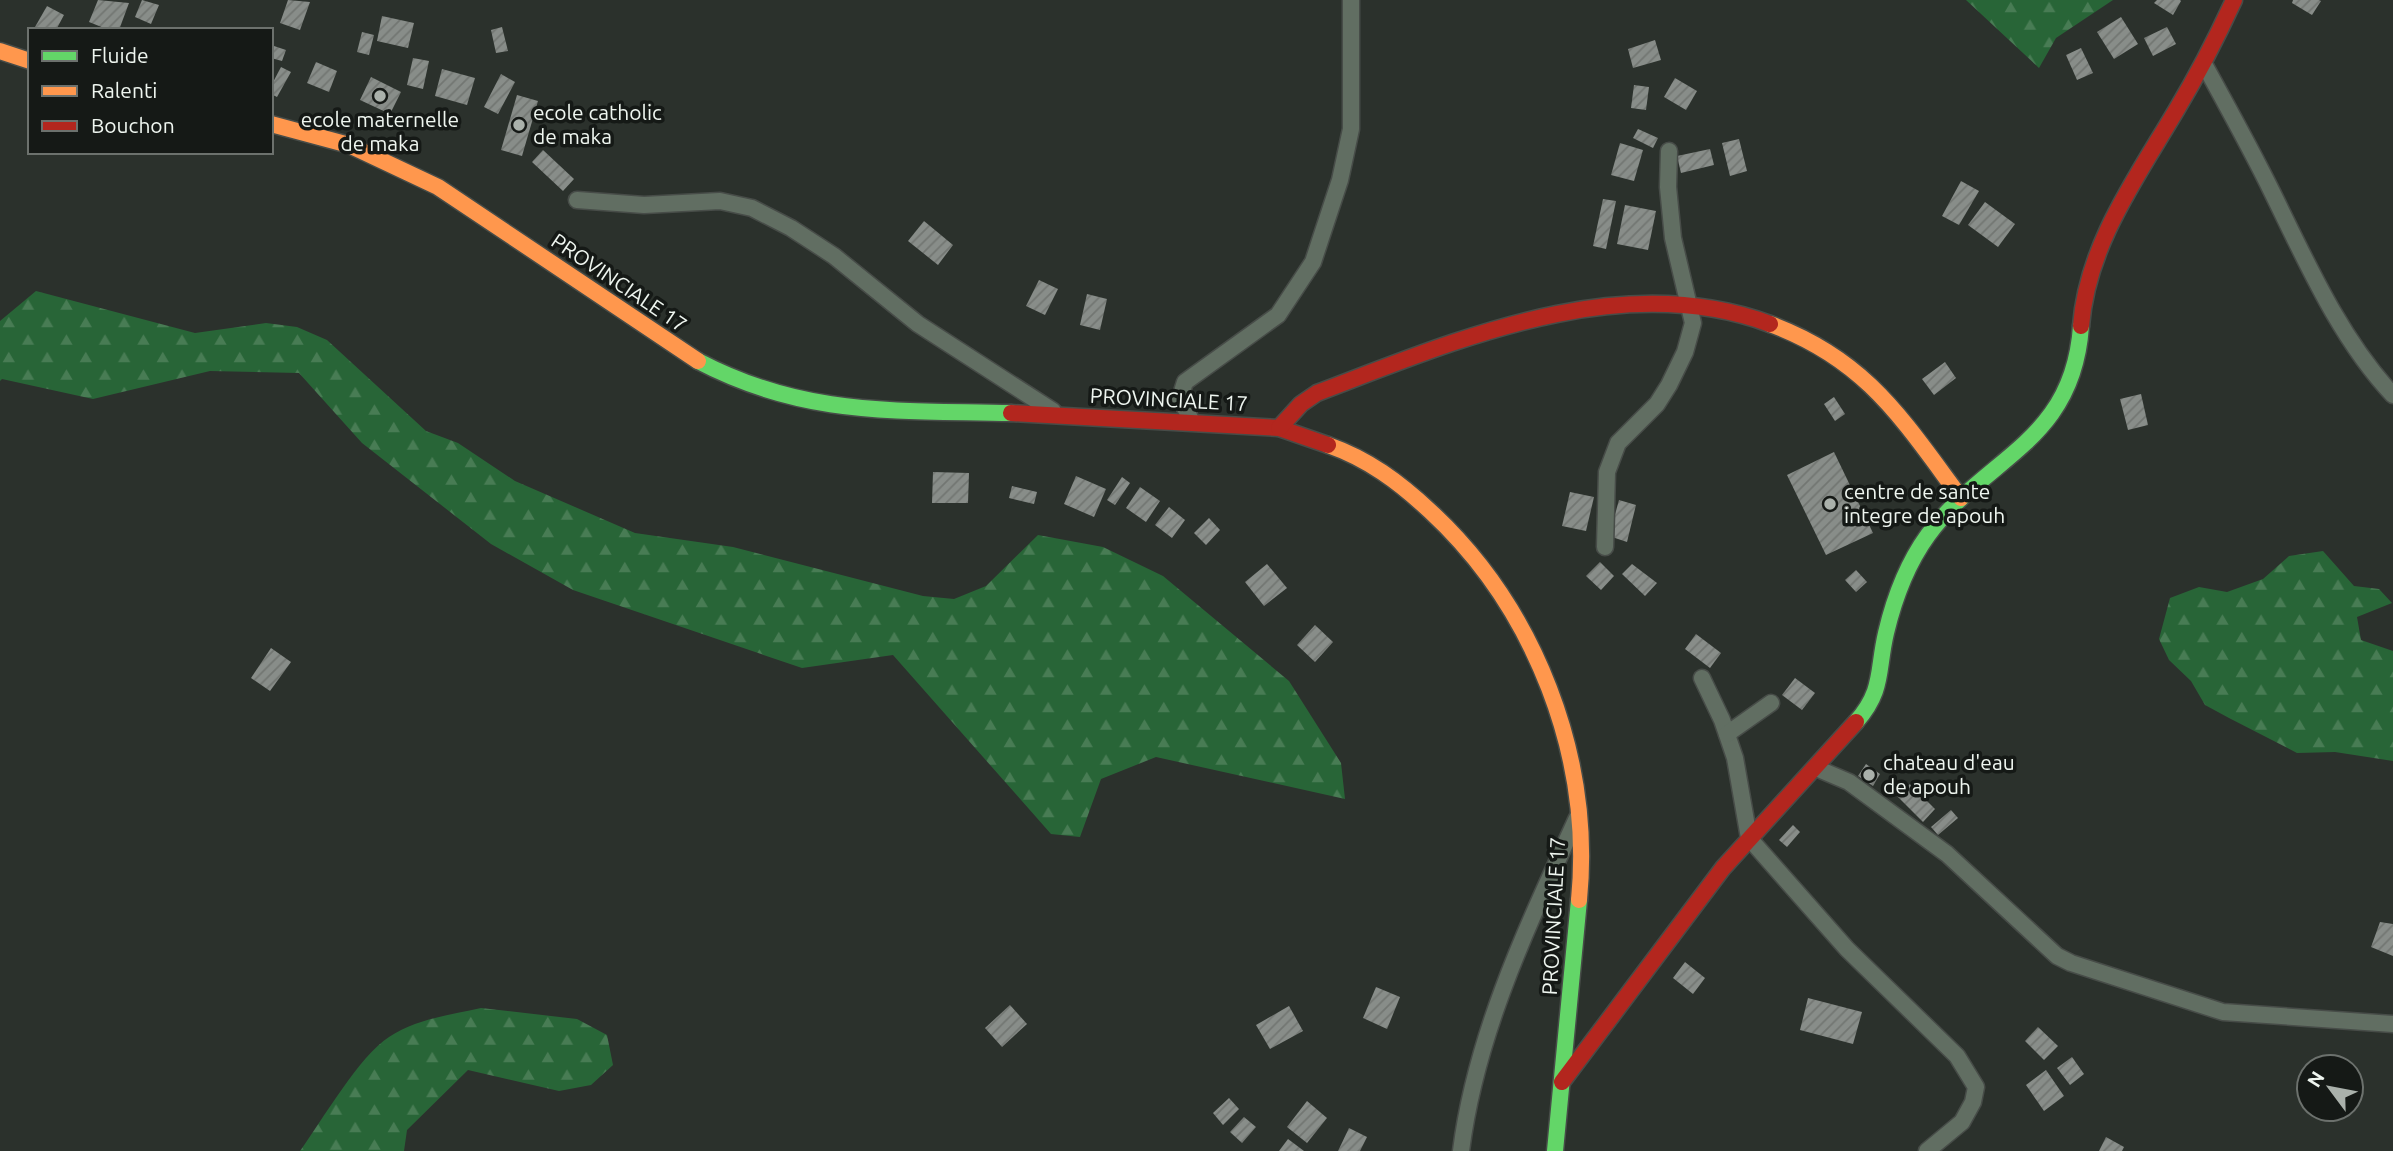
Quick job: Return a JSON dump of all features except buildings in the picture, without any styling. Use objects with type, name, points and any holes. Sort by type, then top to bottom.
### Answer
[{"type":"street","points":[[1192,422],[1180,398],[1185,382],[1278,315],[1313,262],[1340,180],[1351,129],[1351,0]]},
{"type":"street","points":[[1562,1082],[1749,838],[1816,768],[1877,695],[1882,681],[1884,645],[1904,577],[1934,525],[1961,498],[2022,448],[2052,415],[2071,378],[2078,356],[2090,274],[2114,218],[2204,64],[2234,0]]},
{"type":"street","points":[[0,51],[28,60]]},
{"type":"street","points":[[2204,64],[2250,147],[2316,281],[2375,376],[2393,395]]},
{"type":"street","name":"PROVINCIALE 17","points":[[273,125],[349,145],[438,187],[692,358],[735,380],[795,399],[847,409],[1058,414],[1279,428],[1334,447],[1381,469],[1454,533],[1485,570],[1516,619],[1558,707],[1579,813],[1581,873],[1555,1151]]},
{"type":"street","points":[[1605,547],[1606,472],[1618,443],[1657,404],[1670,385],[1685,352],[1693,323],[1691,303],[1673,238],[1668,187],[1669,151]]},
{"type":"street","points":[[577,200],[644,205],[720,201],[752,208],[791,228],[834,256],[953,349],[1058,414]]},
{"type":"street","points":[[1279,428],[1301,404],[1317,393],[1438,348],[1578,309],[1625,302],[1691,303],[1755,315],[1799,332],[1852,368],[1885,397],[1961,498]]},
{"type":"street","points":[[1702,678],[1727,734],[1741,781],[1749,838],[1847,949],[1957,1056],[1973,1079],[1976,1087],[1968,1112],[1927,1151]]},
{"type":"street","points":[[1727,734],[1771,703]]},
{"type":"street","points":[[1816,768],[1849,782],[1947,854],[2057,956],[2071,963],[2223,1012],[2393,1024]]},
{"type":"street","points":[[1461,1151],[1466,1111],[1482,1048],[1516,950],[1579,813]]},
{"type":"green space","points":[[1966,0],[2113,0],[2056,38],[2039,68]]},
{"type":"green space","points":[[36,291],[195,333],[266,323],[297,327],[327,340],[426,431],[458,443],[515,481],[635,533],[733,547],[923,596],[954,599],[986,586],[1038,535],[1103,547],[1163,576],[1289,681],[1341,763],[1345,799],[1156,757],[1101,779],[1080,837],[1051,834],[893,655],[802,668],[573,590],[491,544],[362,443],[299,373],[210,371],[93,399],[2,379],[0,381],[0,321]]},
{"type":"green space","points":[[2323,551],[2354,586],[2379,589],[2392,603],[2357,617],[2361,640],[2393,651],[2393,761],[2335,752],[2297,753],[2229,718],[2205,705],[2191,681],[2169,660],[2159,639],[2170,598],[2199,587],[2227,592],[2263,579],[2289,556]]},
{"type":"green space","points":[[481,1008],[577,1019],[607,1035],[613,1065],[591,1085],[559,1091],[468,1070],[407,1130],[404,1151],[300,1151],[354,1073],[389,1037],[434,1018]]},
{"type":"traffic: fast","points":[[1856,722],[1865,711],[1875,690],[1889,620],[1902,582],[1914,558],[1928,535],[1951,508],[2044,423],[2062,397],[2075,365],[2081,326]]},
{"type":"traffic: fast","points":[[698,361],[737,379],[813,401],[889,410],[1011,413]]},
{"type":"traffic: fast","points":[[1555,1151],[1579,900]]},
{"type":"traffic: slow","points":[[0,51],[28,60]]},
{"type":"traffic: slow","points":[[273,125],[349,145],[438,187],[698,361]]},
{"type":"traffic: slow","points":[[1770,324],[1804,339],[1858,374],[1900,418],[1961,498]]},
{"type":"traffic: slow","points":[[1328,445],[1382,472],[1430,511],[1467,550],[1500,593],[1527,639],[1549,688],[1566,740],[1576,793],[1581,846],[1579,900]]},
{"type":"traffic: jam","points":[[2081,326],[2085,296],[2103,240],[2131,186],[2200,69],[2234,0]]},
{"type":"traffic: jam","points":[[1279,428],[1301,404],[1317,393],[1482,333],[1540,318],[1598,307],[1656,304],[1713,309],[1770,324]]},
{"type":"traffic: jam","points":[[1011,413],[1279,428],[1328,445]]},
{"type":"traffic: jam","points":[[1562,1082],[1723,868],[1856,722]]},
{"type":"place","name":"ecole maternelle de maka","points":[[380,96]]},
{"type":"place","name":"ecole catholic de maka","points":[[519,125]]},
{"type":"place","name":"centre de sante integre de apouh","points":[[1830,504]]},
{"type":"place","name":"chateau d'eau de apouh","points":[[1869,775]]}]
